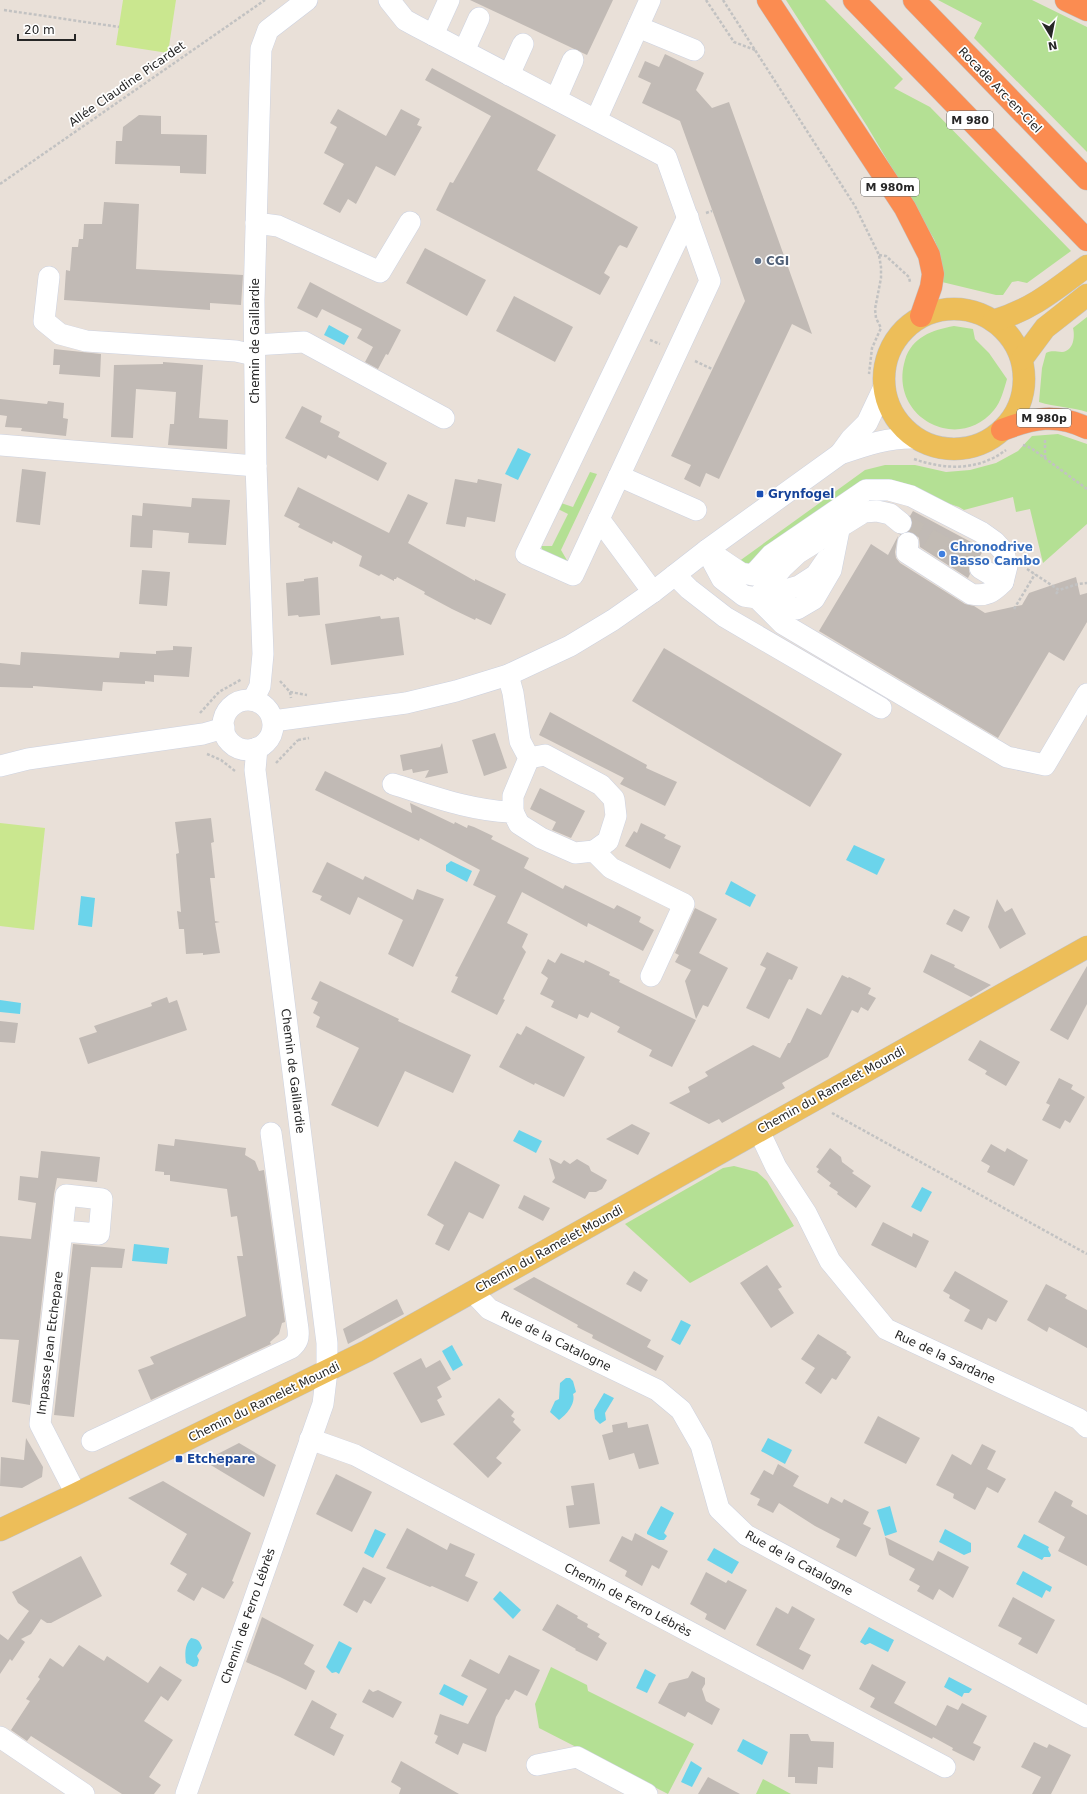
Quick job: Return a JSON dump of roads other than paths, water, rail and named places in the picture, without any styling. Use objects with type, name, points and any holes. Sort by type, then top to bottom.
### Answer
[{"type":"highway","name":"M 980m","points":[[768,0],[905,208],[929,255],[932,266],[932,280],[921,316]]},
{"type":"highway","name":"M 980","points":[[854,0],[1087,240]]},
{"type":"highway","name":"Rocade Arc-en-Ciel","points":[[914,0],[1087,180]]},
{"type":"highway","points":[[1066,0],[1087,10]]},
{"type":"highway","name":"M 980p","points":[[1005,440],[1024,422],[1043,418],[1062,419],[1087,428]]},
{"type":"main road","points":[[993,321],[1024,310],[1041,300],[1087,266]]},
{"type":"main road","points":[[1022,359],[1035,339],[1057,317],[1087,295]]},
{"type":"main road","points":[[945,309],[970,310],[993,321],[1011,337],[1022,359],[1024,384],[1017,409],[1005,440],[987,440],[964,448],[951,449],[933,446],[916,438],[900,424],[876,382],[885,366],[892,346],[904,329],[921,316],[945,309]]},
{"type":"main road","name":"Chemin du Ramelet Moundi","points":[[0,1530],[367,1351],[1087,947]]},
{"type":"street","name":"Chemin de Gaillardie","points":[[253,700],[260,686],[263,654],[256,466],[254,350],[261,49],[268,30],[307,0]]},
{"type":"street","points":[[433,35],[449,0]]},
{"type":"street","points":[[596,120],[650,0]]},
{"type":"street","points":[[397,4],[405,20],[666,157],[688,216],[710,281],[573,575],[526,554],[688,216]]},
{"type":"street","points":[[464,51],[479,18]]},
{"type":"street","points":[[638,27],[694,50]]},
{"type":"street","points":[[509,75],[523,44]]},
{"type":"street","points":[[556,100],[573,60]]},
{"type":"street","points":[[256,223],[278,226],[380,272],[410,222]]},
{"type":"street","points":[[49,277],[44,321],[60,334],[86,341],[236,351],[254,350],[304,342],[444,418]]},
{"type":"street","points":[[840,454],[851,439],[866,423],[876,382]]},
{"type":"street","points":[[273,721],[406,703],[456,691],[508,675],[570,646],[613,620],[840,454],[871,443],[899,437],[916,438]]},
{"type":"street","points":[[0,445],[256,466]]},
{"type":"street","points":[[619,476],[696,510]]},
{"type":"street","points":[[707,550],[741,574],[753,575],[771,554],[866,490],[888,490],[911,496],[980,532],[995,542],[1004,552],[1005,574],[994,592],[980,596],[971,594],[907,553],[908,543]]},
{"type":"street","points":[[757,598],[798,553],[864,512],[877,511],[890,514],[901,523]]},
{"type":"street","points":[[599,519],[653,592]]},
{"type":"street","points":[[707,550],[722,579],[744,596],[757,598],[799,586],[816,575],[828,558],[840,526]]},
{"type":"street","points":[[757,598],[785,618],[796,621],[813,610],[832,575],[840,526]]},
{"type":"street","points":[[980,568],[1005,574]]},
{"type":"street","points":[[675,575],[689,589],[725,617],[881,708]]},
{"type":"street","points":[[757,598],[784,624],[1007,757],[1045,765],[1087,694]]},
{"type":"street","points":[[508,675],[520,740],[529,758],[513,796],[513,812],[519,824],[542,838],[575,853],[594,851],[608,841],[616,816],[614,799],[601,785],[545,755],[529,758]]},
{"type":"street","points":[[253,700],[262,704],[269,711],[273,721],[272,732],[266,742],[250,748],[234,745],[227,738],[224,728],[224,717],[231,707],[241,701],[253,700]]},
{"type":"street","points":[[0,766],[28,759],[203,734],[224,728]]},
{"type":"street","name":"Chemin de Gaillardie","points":[[250,748],[256,769],[327,1343],[326,1371]]},
{"type":"street","points":[[393,784],[458,804],[497,812],[513,812]]},
{"type":"street","points":[[594,851],[611,868],[684,904],[651,976]]},
{"type":"street","name":"Rue de la Sardane","points":[[759,1131],[776,1167],[806,1212],[830,1261],[886,1329],[1084,1417]]},
{"type":"street","points":[[92,1441],[292,1348],[299,1338],[271,1133]]},
{"type":"street","name":"Impasse Jean Etchepare","points":[[63,1231],[40,1424],[76,1494]]},
{"type":"street","name":"Rue de la Catalogne","points":[[473,1292],[489,1309],[657,1390],[681,1410],[701,1444],[719,1509],[746,1535],[1087,1716]]},
{"type":"street","name":"Chemin de Ferro Lébrès","points":[[186,1794],[323,1404],[326,1371]]},
{"type":"street","name":"Chemin de Ferro Lébrès","points":[[310,1439],[356,1455],[944,1767]]},
{"type":"street","points":[[0,1737],[84,1794]]},
{"type":"street","points":[[537,1765],[577,1757],[647,1794]]},
{"type":"water","points":[[329,325],[349,336],[344,345],[324,335]]},
{"type":"water","points":[[518,448],[531,454],[518,480],[505,474]]},
{"type":"water","points":[[854,845],[885,859],[877,875],[846,860]]},
{"type":"water","points":[[451,861],[472,871],[467,882],[446,871],[446,865]]},
{"type":"water","points":[[731,881],[756,895],[750,907],[725,894]]},
{"type":"water","points":[[81,896],[95,898],[92,927],[78,925]]},
{"type":"water","points":[[0,1000],[21,1003],[20,1014],[0,1012]]},
{"type":"water","points":[[519,1130],[542,1141],[536,1153],[513,1141]]},
{"type":"water","points":[[922,1187],[932,1192],[921,1212],[911,1207]]},
{"type":"water","points":[[134,1244],[169,1248],[167,1264],[132,1261]]},
{"type":"water","points":[[681,1320],[691,1325],[680,1345],[671,1340]]},
{"type":"water","points":[[452,1345],[463,1365],[453,1371],[442,1351]]},
{"type":"water","points":[[566,1378],[570,1378],[573,1381],[576,1392],[573,1394],[574,1398],[570,1409],[559,1420],[550,1412],[555,1401],[559,1399],[560,1383]]},
{"type":"water","points":[[604,1393],[614,1398],[605,1413],[606,1420],[600,1424],[595,1419],[594,1410]]},
{"type":"water","points":[[768,1438],[792,1450],[785,1464],[761,1451]]},
{"type":"water","points":[[661,1506],[674,1513],[664,1533],[667,1536],[664,1540],[659,1540],[647,1534]]},
{"type":"water","points":[[890,1506],[897,1532],[885,1536],[877,1510]]},
{"type":"water","points":[[375,1529],[386,1534],[373,1558],[364,1553]]},
{"type":"water","points":[[945,1529],[971,1543],[971,1552],[964,1555],[939,1542]]},
{"type":"water","points":[[1024,1534],[1049,1547],[1050,1557],[1044,1557],[1042,1560],[1017,1547]]},
{"type":"water","points":[[714,1548],[739,1562],[732,1574],[707,1560]]},
{"type":"water","points":[[1023,1571],[1052,1587],[1050,1592],[1046,1590],[1042,1598],[1016,1584]]},
{"type":"water","points":[[500,1591],[521,1610],[513,1619],[493,1599]]},
{"type":"water","points":[[869,1627],[894,1640],[888,1652],[870,1643],[865,1645],[860,1642]]},
{"type":"water","points":[[191,1638],[198,1641],[202,1648],[197,1656],[199,1660],[197,1666],[193,1667],[186,1663],[185,1657],[186,1647]]},
{"type":"water","points":[[339,1641],[352,1648],[339,1674],[336,1672],[332,1673],[326,1667]]},
{"type":"water","points":[[645,1669],[656,1675],[647,1693],[636,1688]]},
{"type":"water","points":[[949,1677],[972,1689],[969,1693],[964,1693],[962,1697],[944,1687]]},
{"type":"water","points":[[444,1684],[468,1696],[463,1706],[439,1694]]},
{"type":"water","points":[[743,1739],[768,1752],[762,1765],[737,1751]]},
{"type":"water","points":[[691,1761],[702,1768],[692,1787],[681,1782]]},
{"type":"tunnel","points":[[901,523],[980,568]]},
{"type":"place","name":"CGI","points":[[758,261]]},
{"type":"place","name":"Grynfogel","points":[[760,494]]},
{"type":"place","name":"Chronodrive Basso Cambo","points":[[942,554]]},
{"type":"place","name":"Etchepare","points":[[179,1459]]}]
